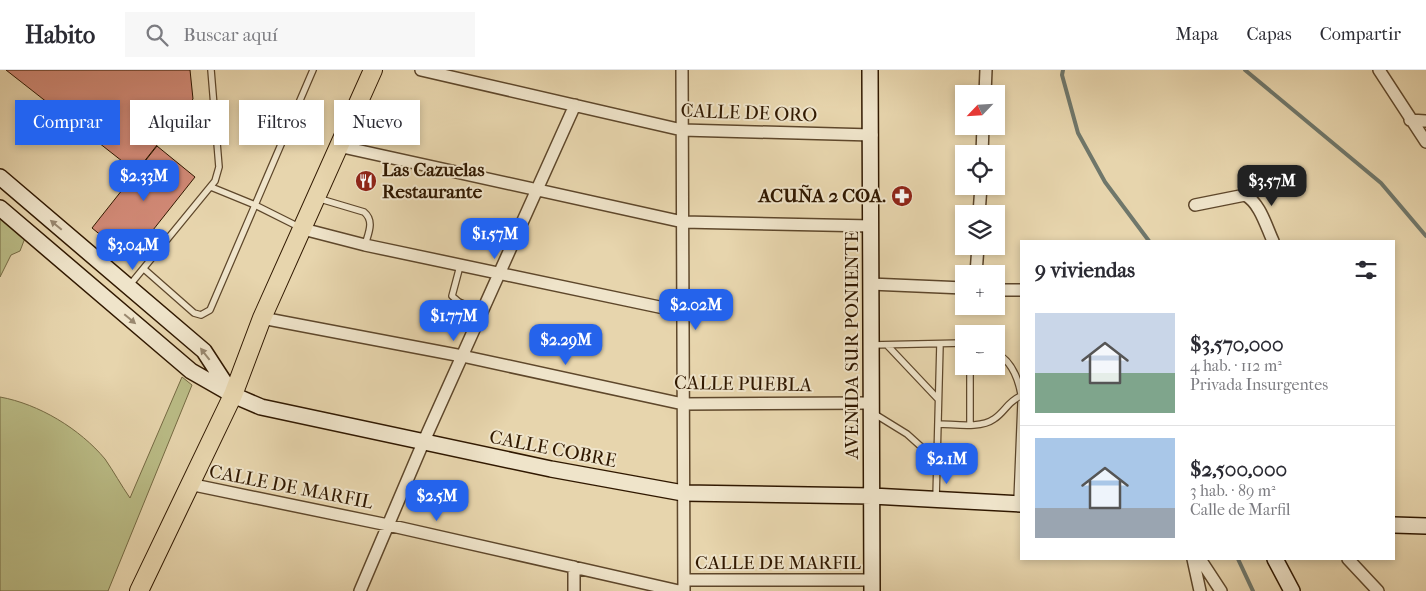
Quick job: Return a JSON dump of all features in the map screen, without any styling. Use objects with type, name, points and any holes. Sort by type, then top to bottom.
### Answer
[{"type":"main road","points":[[139,591],[233,395],[262,318],[373,70]]},
{"type":"main road","name":"AVENIDA SUR PONIENTE","points":[[870,70],[872,135],[870,284],[872,585]]},
{"type":"main road","points":[[0,177],[204,351],[233,395]]},
{"type":"main road","name":"CALLE COBRE","points":[[0,208],[191,371],[233,395],[261,407],[423,443],[684,493],[872,496],[1019,504]]},
{"type":"main road","points":[[114,306],[128,286]]},
{"type":"main road","points":[[1395,525],[1426,526]]},
{"type":"main road","points":[[1276,560],[1292,591]]},
{"type":"street","name":"CALLE DE ORO","points":[[421,70],[682,130],[872,135]]},
{"type":"street","points":[[682,70],[684,493],[682,588]]},
{"type":"street","points":[[985,85],[986,70]]},
{"type":"street","points":[[1379,70],[1426,142]]},
{"type":"street","points":[[364,590],[388,525],[423,443],[575,105]]},
{"type":"street","points":[[1410,120],[1426,121]]},
{"type":"street","points":[[338,146],[682,222],[872,226]]},
{"type":"street","points":[[1194,205],[1245,195],[1251,198],[1256,205],[1273,240]]},
{"type":"street","points":[[302,229],[460,266],[683,312]]},
{"type":"street","points":[[870,284],[955,288]]},
{"type":"street","points":[[1005,290],[1020,290]]},
{"type":"street","name":"CALLE PUEBLA","points":[[262,318],[462,356],[683,404],[871,408]]},
{"type":"street","name":"CALLE DE MARFIL","points":[[189,484],[388,525],[574,567],[682,588],[872,585]]},
{"type":"street","points":[[1193,560],[1200,591]]},
{"type":"street","points":[[1201,560],[1221,591]]},
{"type":"street","points":[[1349,560],[1378,591]]},
{"type":"street","points":[[574,567],[574,591]]},
{"type":"lane","points":[[128,286],[211,187],[219,167],[211,70]]},
{"type":"lane","points":[[144,269],[194,313],[207,313],[313,70]]},
{"type":"lane","points":[[211,187],[255,205],[302,229]]},
{"type":"lane","points":[[316,198],[364,212],[369,216],[371,225],[365,245]]},
{"type":"lane","points":[[460,266],[452,296],[459,302],[482,312]]},
{"type":"lane","points":[[871,345],[955,343]]},
{"type":"lane","points":[[936,499],[940,344]]},
{"type":"lane","points":[[887,345],[938,399]]},
{"type":"lane","points":[[1005,361],[1012,367],[1020,390]]},
{"type":"lane","points":[[970,375],[970,424]]},
{"type":"lane","points":[[938,424],[970,424],[994,419],[1008,403],[1020,396]]},
{"type":"lane","points":[[871,408],[907,434],[937,461]]},
{"type":"lane","points":[[1019,504],[1020,454]]},
{"type":"green space","points":[[0,217],[25,238],[20,251],[11,255],[0,277]]},
{"type":"green space","points":[[182,377],[192,385],[108,591],[0,591],[0,397],[15,400],[44,412],[58,419],[84,438],[105,459],[130,498]]},
{"type":"building","points":[[6,70],[190,70],[192,100],[130,100],[130,145],[157,145],[136,172],[102,145],[120,145],[120,100],[44,100]]},
{"type":"building","points":[[157,146],[195,177],[130,259],[92,228]]},
{"type":"waterway","points":[[1063,70],[1062,75],[1078,133],[1105,182],[1148,240]]},
{"type":"waterway","points":[[1245,70],[1381,183],[1426,236]]},
{"type":"waterway","points":[[1238,560],[1253,591]]},
{"type":"place","name":"Las Cazuelas Restaurante","points":[[366,181]]},
{"type":"place","name":"ACUÑA 2 COA.","points":[[902,196]]}]
